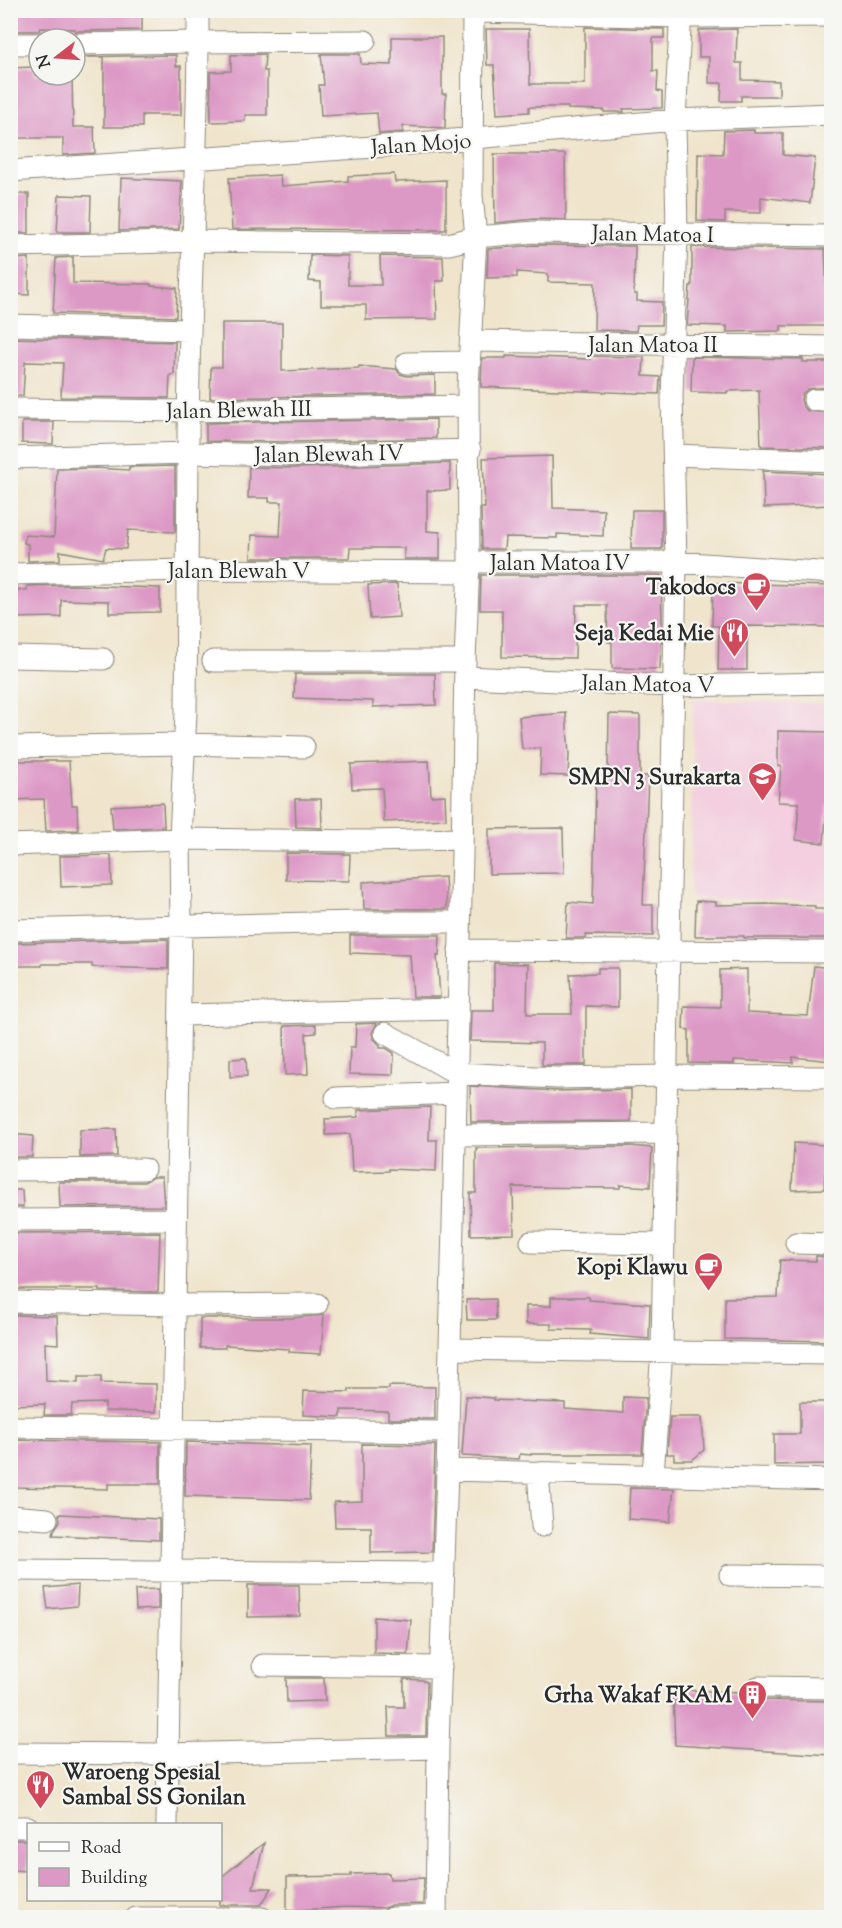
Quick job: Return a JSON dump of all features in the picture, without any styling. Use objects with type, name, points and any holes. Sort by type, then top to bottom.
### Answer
[{"type":"street","points":[[166,1823],[180,1015],[180,839],[184,744],[189,330],[197,143],[198,10]]},
{"type":"street","points":[[392,1917],[436,1917],[438,1748],[469,567],[468,406],[476,237],[472,195],[476,11],[831,16]]},
{"type":"street","points":[[653,1474],[662,1351],[664,1244],[672,686],[676,562],[672,397],[676,234],[675,120],[680,14]]},
{"type":"street","points":[[87,44],[365,41]]},
{"type":"street","points":[[10,44],[27,44]]},
{"type":"street","name":"Jalan Mojo","points":[[10,171],[473,139],[675,120],[831,114]]},
{"type":"street","name":"Jalan Matoa I","points":[[10,246],[192,241],[449,244],[476,237],[535,231],[831,236]]},
{"type":"street","points":[[10,325],[189,330]]},
{"type":"street","name":"Jalan Matoa II","points":[[407,363],[472,352],[592,344],[831,347]]},
{"type":"street","name":"Jalan Blewah III","points":[[10,409],[188,411],[468,406]]},
{"type":"street","name":"Jalan Blewah IV","points":[[10,458],[188,453],[295,455],[470,450]]},
{"type":"street","points":[[674,455],[831,461]]},
{"type":"street","name":"Jalan Matoa IV","points":[[469,567],[676,562],[831,573]]},
{"type":"street","name":"Jalan Blewah V","points":[[10,574],[469,567]]},
{"type":"street","points":[[10,657],[104,659]]},
{"type":"street","name":"Jalan Matoa V","points":[[213,661],[465,669],[672,686],[831,683]]},
{"type":"street","points":[[10,747],[184,744],[304,747]]},
{"type":"street","points":[[10,845],[180,839],[369,841],[462,839]]},
{"type":"street","points":[[10,930],[345,922],[460,922]]},
{"type":"street","points":[[459,950],[831,952]]},
{"type":"street","points":[[180,1015],[457,1009]]},
{"type":"street","points":[[385,1033],[456,1083]]},
{"type":"street","points":[[336,1098],[456,1083],[557,1078],[831,1077]]},
{"type":"street","points":[[454,1136],[666,1133]]},
{"type":"street","points":[[10,1170],[144,1169]]},
{"type":"street","points":[[10,1220],[176,1219]]},
{"type":"street","points":[[531,1242],[664,1244]]},
{"type":"street","points":[[796,1243],[831,1244]]},
{"type":"street","points":[[10,1302],[175,1305],[317,1304]]},
{"type":"street","points":[[450,1349],[831,1354]]},
{"type":"street","points":[[10,1427],[447,1432]]},
{"type":"street","points":[[447,1470],[831,1480]]},
{"type":"street","points":[[538,1472],[542,1526]]},
{"type":"street","points":[[10,1516],[47,1519]]},
{"type":"street","points":[[10,1570],[444,1573]]},
{"type":"street","points":[[730,1575],[831,1576]]},
{"type":"street","points":[[263,1665],[441,1667]]},
{"type":"street","points":[[758,1687],[831,1688]]},
{"type":"street","points":[[10,1753],[167,1754],[438,1748]]},
{"type":"street","points":[[10,1827],[27,1827]]},
{"type":"street","points":[[165,1901],[165,1917]]},
{"type":"street","points":[[136,1917],[262,1917]]},
{"type":"shaded area","name":"SMPN 3 Surakarta","points":[[693,699],[831,704],[831,901],[690,898]]},
{"type":"building","points":[[16,10],[142,10],[142,30],[87,31],[87,27],[27,27],[27,31],[15,31]]},
{"type":"building","points":[[585,27],[664,29],[664,38],[653,38],[653,71],[658,71],[657,91],[662,92],[662,108],[604,112],[604,110],[568,109],[568,107],[529,107],[529,112],[497,114],[494,65],[487,65],[486,29],[529,29],[530,84],[585,84]]},
{"type":"building","points":[[737,29],[736,63],[742,63],[742,80],[779,81],[779,96],[741,96],[741,101],[721,101],[722,83],[709,83],[709,57],[699,57],[699,30]]},
{"type":"building","points":[[392,37],[442,37],[442,94],[446,94],[445,128],[403,126],[403,132],[379,134],[377,113],[321,116],[319,85],[324,85],[321,54],[360,54],[361,64],[392,65]]},
{"type":"building","points":[[265,54],[267,115],[245,115],[245,121],[211,122],[210,72],[231,71],[231,55]]},
{"type":"building","points":[[176,55],[176,66],[181,66],[181,115],[142,115],[142,127],[104,127],[104,57],[87,57]]},
{"type":"building","points":[[27,67],[27,87],[72,87],[73,127],[94,127],[95,153],[63,155],[63,138],[10,138],[10,68]]},
{"type":"building","points":[[754,130],[754,133],[783,133],[783,155],[815,158],[810,203],[761,197],[761,213],[725,212],[725,222],[697,221],[698,153],[723,154],[724,131]]},
{"type":"building","points":[[494,154],[565,154],[566,220],[534,219],[495,223]]},
{"type":"building","points":[[394,174],[395,182],[446,180],[446,230],[232,229],[229,178],[280,175],[281,186],[348,181],[348,176]]},
{"type":"building","points":[[121,178],[182,181],[179,229],[119,231]]},
{"type":"building","points":[[10,194],[29,194],[29,233],[10,231]]},
{"type":"building","points":[[59,195],[91,196],[90,232],[57,232]]},
{"type":"building","points":[[535,245],[635,246],[634,294],[637,294],[637,301],[662,302],[661,325],[637,325],[636,331],[594,330],[595,283],[548,282],[548,274],[517,272],[517,277],[487,278],[488,249]]},
{"type":"building","points":[[692,247],[825,249],[827,293],[831,292],[831,326],[781,326],[781,331],[727,332],[727,326],[687,325],[690,286],[692,286]]},
{"type":"building","points":[[310,255],[348,256],[348,285],[381,285],[380,256],[443,257],[444,281],[436,281],[437,319],[366,320],[366,305],[321,305],[321,282],[309,281]]},
{"type":"building","points":[[73,257],[73,283],[151,284],[151,286],[177,288],[176,317],[53,313],[56,258]]},
{"type":"building","points":[[29,258],[29,295],[11,294],[12,259]]},
{"type":"building","points":[[222,323],[282,323],[282,371],[359,368],[359,366],[396,369],[400,374],[407,376],[435,375],[435,394],[210,398],[211,367],[222,367]]},
{"type":"building","points":[[10,338],[175,342],[174,375],[170,375],[169,398],[61,397],[63,363],[25,362],[23,396],[10,396]]},
{"type":"building","points":[[506,356],[590,359],[590,356],[644,357],[643,376],[660,377],[659,394],[481,387],[482,358],[506,358]]},
{"type":"building","points":[[692,357],[803,359],[803,362],[831,362],[831,387],[808,389],[803,393],[801,399],[803,407],[808,411],[831,413],[831,448],[761,446],[759,390],[727,391],[727,393],[691,392]]},
{"type":"building","points":[[436,419],[436,438],[295,442],[206,441],[206,423]]},
{"type":"building","points":[[22,422],[54,422],[53,444],[22,443]]},
{"type":"building","points":[[552,456],[553,508],[604,510],[603,536],[557,534],[557,538],[505,537],[504,549],[482,549],[481,508],[485,508],[483,458]]},
{"type":"building","points":[[450,463],[450,490],[427,491],[427,531],[440,532],[440,559],[404,559],[404,548],[350,548],[349,558],[251,558],[252,535],[280,536],[282,502],[269,502],[269,498],[248,498],[249,467],[295,468]]},
{"type":"building","points":[[175,466],[175,532],[128,530],[126,549],[106,548],[103,559],[60,551],[60,560],[28,561],[28,544],[24,543],[25,535],[54,537],[57,469],[129,470],[129,467]]},
{"type":"building","points":[[763,471],[831,474],[831,505],[764,508]]},
{"type":"building","points":[[632,510],[662,510],[662,549],[631,549]]},
{"type":"building","points":[[481,575],[661,575],[660,669],[612,668],[612,642],[608,642],[607,605],[576,605],[575,658],[502,657],[502,610],[480,610]]},
{"type":"building","points":[[713,583],[831,586],[831,627],[747,626],[747,670],[718,670],[719,626],[712,626]]},
{"type":"building","points":[[397,584],[399,617],[370,619],[368,585]]},
{"type":"building","points":[[27,586],[160,588],[160,612],[109,613],[109,601],[61,600],[61,617],[12,618],[11,590],[27,590]]},
{"type":"building","points":[[295,674],[435,674],[436,705],[373,707],[373,701],[294,698]]},
{"type":"building","points":[[566,713],[568,776],[540,775],[541,748],[522,749],[519,717]]},
{"type":"building","points":[[609,714],[640,715],[640,776],[648,776],[643,905],[653,905],[653,936],[586,935],[586,938],[566,938],[568,902],[593,904],[596,775],[608,775]]},
{"type":"building","points":[[778,731],[831,732],[831,806],[827,805],[824,843],[796,840],[799,803],[778,802],[781,766],[778,766]]},
{"type":"building","points":[[10,761],[69,761],[72,805],[77,805],[78,830],[46,831],[44,799],[10,800]]},
{"type":"building","points":[[429,761],[431,796],[445,795],[446,819],[384,822],[382,788],[352,789],[351,764]]},
{"type":"building","points":[[295,799],[321,799],[322,828],[296,827]]},
{"type":"building","points":[[163,803],[164,827],[113,829],[111,806]]},
{"type":"building","points":[[563,828],[564,873],[489,874],[489,829]]},
{"type":"building","points":[[286,853],[350,854],[349,881],[286,880]]},
{"type":"building","points":[[111,855],[112,885],[61,887],[60,856]]},
{"type":"building","points":[[445,877],[447,909],[364,909],[363,882]]},
{"type":"building","points":[[696,901],[716,902],[716,905],[766,904],[831,909],[831,938],[695,936]]},
{"type":"building","points":[[350,935],[440,935],[439,956],[437,955],[440,997],[413,997],[410,955],[350,953]]},
{"type":"building","points":[[168,939],[168,969],[92,967],[92,964],[15,966],[15,943]]},
{"type":"building","points":[[494,963],[528,964],[527,1014],[572,1014],[570,974],[598,973],[598,968],[618,968],[618,1007],[586,1006],[586,1065],[542,1065],[542,1043],[470,1041],[471,1010],[494,1010]]},
{"type":"building","points":[[814,966],[831,968],[831,1061],[793,1057],[793,1063],[734,1060],[734,1064],[689,1063],[689,1030],[683,1029],[684,1006],[720,1007],[720,970],[747,969],[747,1013],[808,1016]]},
{"type":"building","points":[[377,1023],[372,1033],[380,1048],[386,1048],[394,1053],[393,1075],[349,1074],[350,1047],[355,1047],[356,1024]]},
{"type":"building","points":[[316,1025],[316,1033],[306,1034],[308,1074],[285,1075],[284,1026]]},
{"type":"building","points":[[246,1058],[247,1076],[230,1077],[230,1059]]},
{"type":"building","points":[[470,1086],[557,1091],[631,1089],[631,1121],[471,1122]]},
{"type":"building","points":[[430,1107],[429,1140],[437,1140],[436,1171],[389,1169],[389,1171],[352,1172],[350,1134],[326,1135],[325,1119],[358,1117],[358,1110]]},
{"type":"building","points":[[116,1129],[117,1156],[80,1157],[80,1130]]},
{"type":"building","points":[[10,1134],[33,1136],[32,1157],[10,1157]]},
{"type":"building","points":[[794,1143],[826,1145],[826,1156],[831,1156],[831,1174],[825,1174],[824,1189],[792,1190]]},
{"type":"building","points":[[630,1146],[652,1148],[650,1187],[620,1185],[620,1188],[513,1187],[514,1234],[471,1235],[470,1193],[476,1193],[476,1148]]},
{"type":"building","points":[[153,1177],[162,1177],[164,1206],[60,1207],[59,1182],[144,1182]]},
{"type":"building","points":[[10,1190],[22,1190],[23,1207],[10,1207]]},
{"type":"building","points":[[160,1232],[158,1292],[100,1291],[100,1289],[10,1289],[10,1233]]},
{"type":"building","points":[[816,1256],[831,1257],[831,1341],[725,1339],[725,1298],[778,1297],[780,1260],[816,1261]]},
{"type":"building","points":[[551,1297],[589,1297],[589,1300],[650,1304],[649,1339],[590,1334],[591,1330],[551,1329],[551,1324],[526,1324],[526,1306],[551,1306]]},
{"type":"building","points":[[495,1299],[496,1320],[467,1320],[466,1300]]},
{"type":"building","points":[[10,1315],[57,1316],[58,1344],[45,1343],[46,1381],[78,1383],[78,1377],[101,1377],[101,1383],[156,1384],[156,1412],[105,1411],[105,1403],[72,1404],[71,1415],[44,1415],[45,1404],[10,1405]]},
{"type":"building","points":[[324,1315],[321,1354],[289,1352],[289,1349],[225,1345],[225,1348],[200,1348],[200,1318],[291,1318]]},
{"type":"building","points":[[389,1386],[435,1387],[435,1419],[388,1419],[388,1411],[341,1410],[341,1417],[303,1415],[304,1391],[349,1392],[349,1389],[389,1389]]},
{"type":"building","points":[[466,1396],[494,1398],[494,1400],[565,1403],[565,1409],[623,1413],[623,1397],[646,1398],[642,1454],[520,1454],[519,1459],[462,1456]]},
{"type":"building","points":[[800,1402],[831,1402],[831,1464],[774,1465],[774,1434],[800,1434]]},
{"type":"building","points":[[670,1417],[702,1417],[704,1450],[692,1460],[674,1460],[674,1454],[667,1454]]},
{"type":"building","points":[[13,1440],[160,1442],[160,1484],[108,1484],[108,1489],[11,1487]]},
{"type":"building","points":[[186,1442],[311,1446],[309,1500],[185,1496]]},
{"type":"building","points":[[362,1444],[435,1445],[432,1552],[371,1553],[371,1527],[335,1527],[334,1502],[362,1501]]},
{"type":"building","points":[[630,1488],[674,1489],[670,1522],[628,1519]]},
{"type":"building","points":[[59,1514],[159,1519],[159,1540],[53,1535],[60,1521]]},
{"type":"building","points":[[78,1585],[77,1606],[48,1609],[45,1588]]},
{"type":"building","points":[[248,1585],[299,1585],[300,1616],[248,1617]]},
{"type":"building","points":[[158,1589],[158,1609],[136,1610],[135,1590]]},
{"type":"building","points":[[374,1617],[411,1620],[408,1654],[374,1653]]},
{"type":"building","points":[[286,1678],[324,1678],[325,1701],[287,1702]]},
{"type":"building","points":[[404,1679],[427,1682],[426,1736],[389,1736],[388,1707],[404,1707]]},
{"type":"building","name":"Grha Wakaf FKAM","points":[[673,1690],[746,1692],[751,1698],[758,1700],[831,1701],[831,1755],[675,1745]]},
{"type":"building","points":[[10,1840],[27,1840],[27,1871],[10,1870]]},
{"type":"building","points":[[264,1843],[253,1888],[272,1888],[261,1905],[220,1905],[222,1876]]},
{"type":"building","points":[[389,1873],[390,1879],[424,1878],[423,1904],[391,1905],[385,1908],[345,1907],[287,1911],[287,1877]]},
{"type":"place","name":"Takodocs","points":[[757,612]]},
{"type":"place","name":"Seja Kedai Mie","points":[[735,658]]},
{"type":"place","name":"SMPN 3 Surakarta","points":[[762,802]]},
{"type":"place","name":"Kopi Klawu","points":[[709,1292]]},
{"type":"place","name":"Grha Wakaf FKAM","points":[[753,1720]]},
{"type":"place","name":"Waroeng Spesial Sambal SS Gonilan","points":[[41,1810]]}]
